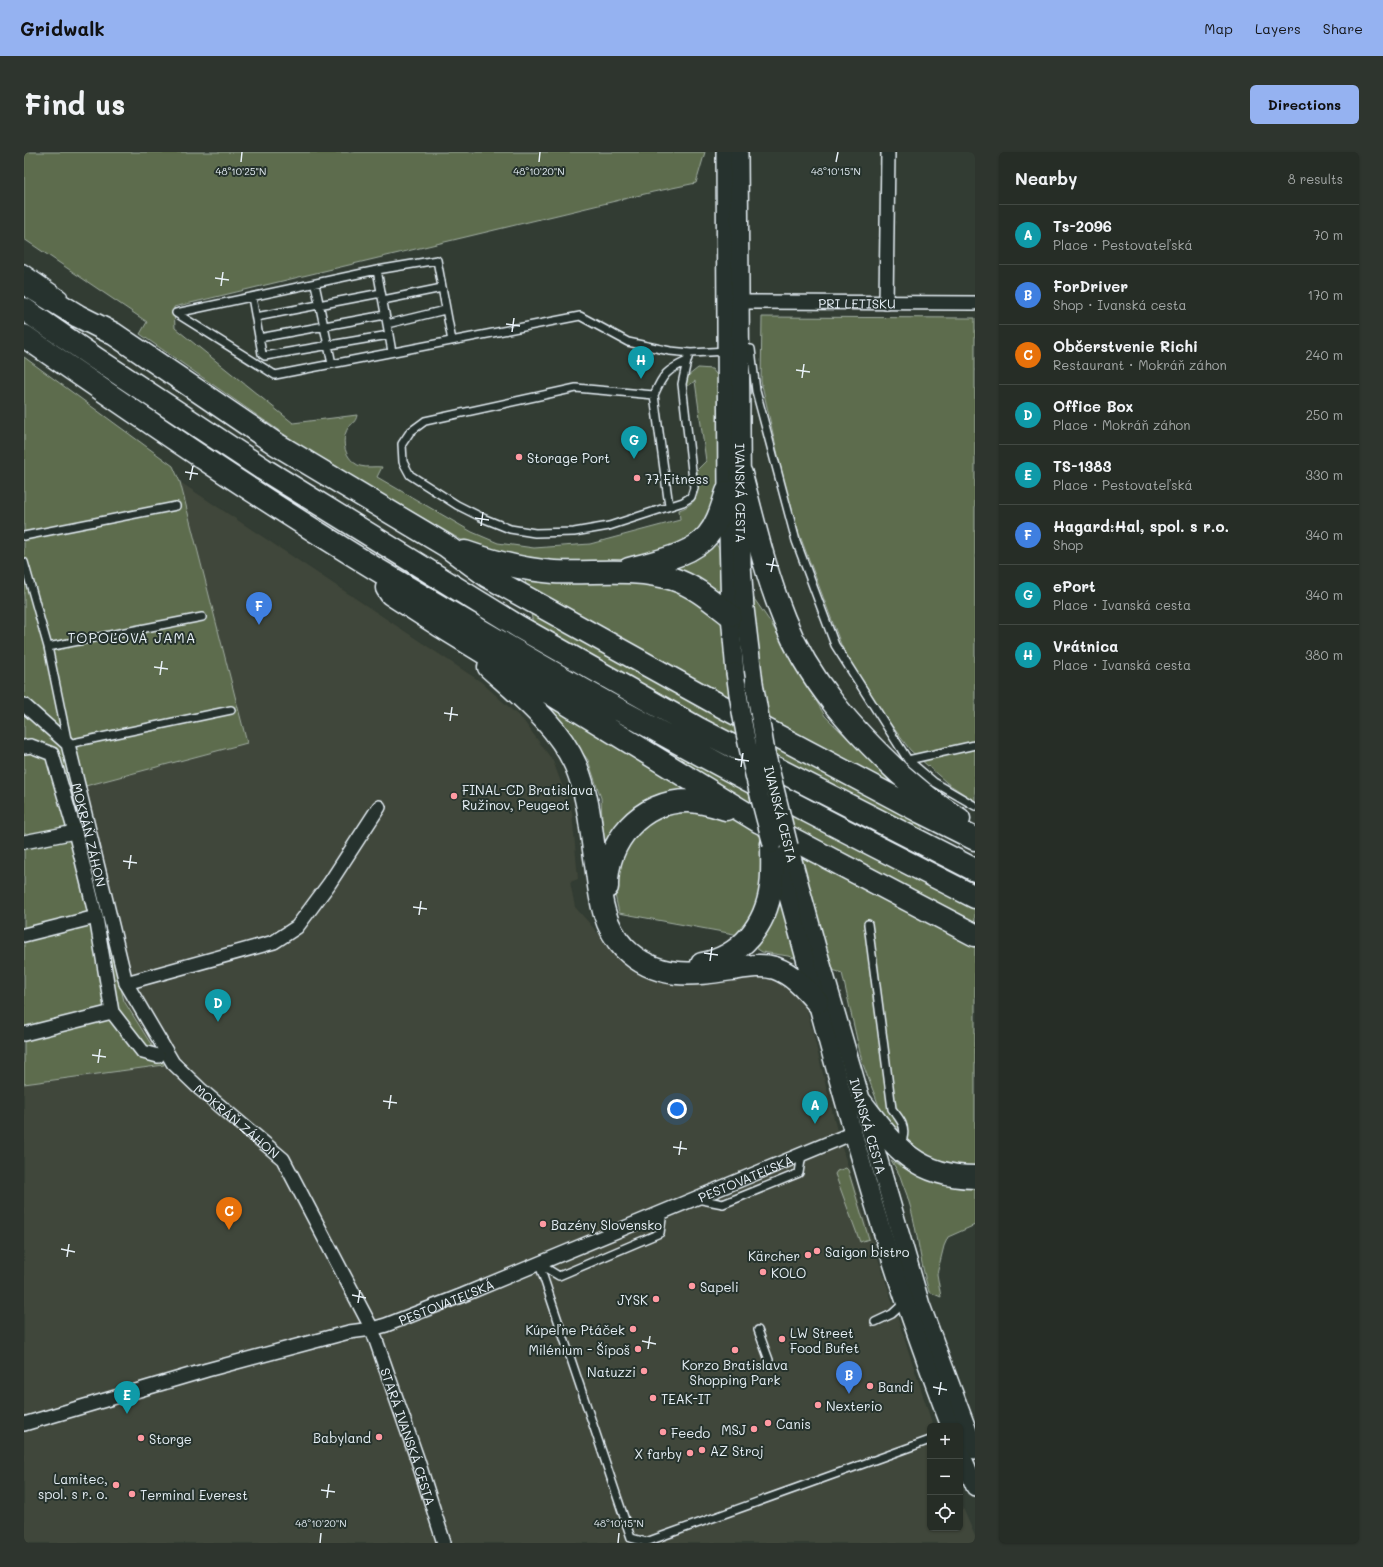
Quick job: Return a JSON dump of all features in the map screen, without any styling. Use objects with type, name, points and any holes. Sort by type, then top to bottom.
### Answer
[{"type":"highway","points":[[24,283],[78,316],[114,334],[276,444],[445,545],[487,576],[630,657],[920,812],[975,839]]},
{"type":"highway","points":[[24,308],[95,358],[263,469],[519,627],[699,729],[975,870]]},
{"type":"highway","points":[[24,336],[224,472],[374,567],[533,661],[740,776],[975,897]]},
{"type":"highway","points":[[741,474],[765,567],[784,621],[818,683],[847,720],[885,760],[930,799],[975,829]]},
{"type":"highway","points":[[619,571],[682,553],[696,546],[708,536],[715,524],[727,492]]},
{"type":"highway","points":[[445,545],[490,561],[526,568],[555,572],[619,571],[660,576],[679,582],[701,592],[730,616]]},
{"type":"highway","points":[[374,567],[391,594],[760,822],[975,935]]},
{"type":"highway","points":[[439,625],[485,663],[530,704],[553,729],[568,751],[576,766],[586,797],[612,932],[624,947],[638,959],[658,969],[672,973],[690,974],[753,966],[768,967],[784,972],[792,977],[817,1002]]},
{"type":"highway","points":[[760,822],[699,801],[668,803],[646,813],[627,828],[612,852],[607,879],[607,910],[616,920],[626,936],[649,955],[660,960],[677,964],[698,964],[715,961],[725,957],[750,938],[765,913],[771,888],[772,844]]},
{"type":"highway","points":[[862,1104],[890,1140],[903,1153],[937,1172],[975,1177]]},
{"type":"street","name":"IVANSKÁ CESTA","points":[[725,152],[733,350],[741,474],[742,564],[748,644],[773,781],[818,951],[921,1305],[975,1450]]},
{"type":"street","name":"IVANSKÁ CESTA","points":[[739,152],[740,302],[733,350],[727,492],[730,616],[739,705],[751,765],[772,844],[801,942],[853,1133],[905,1302],[949,1423]]},
{"type":"street","points":[[886,302],[888,152]]},
{"type":"street","name":"PRI LETISKU","points":[[740,302],[975,303]]},
{"type":"street","points":[[730,616],[741,629],[748,644]]},
{"type":"street","points":[[24,705],[68,744]]},
{"type":"street","name":"MOKRÁŇ ZÁHON","points":[[68,744],[126,983],[164,1058],[283,1159],[372,1329]]},
{"type":"street","points":[[24,747],[32,746],[52,754],[75,832],[96,917],[112,1012],[143,1052],[164,1058]]},
{"type":"street","points":[[126,983],[274,942],[297,927],[329,884],[379,807]]},
{"type":"street","points":[[24,842],[75,832]]},
{"type":"street","points":[[24,936],[96,917]]},
{"type":"street","points":[[24,1034],[112,1012]]},
{"type":"street","points":[[853,1133],[869,1126]]},
{"type":"street","name":"PESTOVATEĽSKÁ","points":[[24,1424],[215,1368],[349,1332],[372,1329],[386,1325],[457,1298],[853,1133]]},
{"type":"street","name":"STARÁ IVANSKÁ CESTA","points":[[372,1329],[418,1461],[444,1543]]},
{"type":"street","points":[[963,1458],[975,1488]]},
{"type":"lane","points":[[452,341],[445,310],[438,260],[377,270],[176,313],[275,376],[580,316],[628,342],[670,351],[691,353],[751,349],[756,391],[796,541],[835,645],[908,760],[934,782],[975,806]]},
{"type":"lane","points":[[24,268],[72,301]]},
{"type":"lane","points":[[377,270],[392,352]]},
{"type":"lane","points":[[315,284],[332,364]]},
{"type":"lane","points":[[256,317],[320,304],[442,288]]},
{"type":"lane","points":[[252,297],[262,354],[265,356],[389,335]]},
{"type":"lane","points":[[387,324],[445,310]]},
{"type":"lane","points":[[90,314],[114,334]]},
{"type":"lane","points":[[259,338],[385,315]]},
{"type":"lane","points":[[654,395],[576,388],[425,420],[410,432],[402,444],[402,462],[410,475],[458,505],[485,519],[510,529],[535,533],[574,532],[609,526],[683,502],[690,497],[694,488],[682,384],[687,360],[691,353]]},
{"type":"lane","points":[[669,506],[654,395],[661,379],[672,368],[687,360]]},
{"type":"lane","points":[[24,536],[176,506]]},
{"type":"lane","points":[[24,562],[48,647],[68,744],[231,710]]},
{"type":"lane","points":[[48,647],[202,617]]},
{"type":"lane","points":[[908,760],[975,745]]},
{"type":"lane","points":[[868,924],[892,1109],[902,1122],[904,1131],[903,1138]]},
{"type":"lane","points":[[539,1264],[559,1276],[660,1233],[663,1212]]},
{"type":"lane","points":[[539,1264],[631,1538],[646,1542],[927,1441]]},
{"type":"lane","points":[[875,1322],[892,1314],[905,1302]]},
{"type":"lane","points":[[758,1330],[769,1360]]},
{"type":"shaded area","points":[[180,482],[481,682],[523,720],[553,761],[572,812],[578,879],[570,882],[575,907],[619,957],[767,976],[782,981],[807,1009],[839,1139],[932,1423],[927,1423],[927,1531],[963,1531],[963,1508],[975,1536],[975,1543],[24,1543],[24,1084],[164,1065],[124,1001],[74,789],[247,743]]},
{"type":"green space","points":[[24,152],[705,152],[696,183],[174,307],[175,328],[293,423],[357,415],[355,421],[348,428],[346,433],[344,439],[345,450],[351,459],[360,466],[382,467],[377,477],[472,532],[498,543],[534,548],[590,544],[680,520],[679,510],[686,507],[695,499],[698,489],[697,470],[706,461],[695,381],[685,388],[688,376],[698,368],[712,369],[720,379],[719,488],[704,527],[771,623],[825,716],[884,774],[975,903],[975,1166],[951,1165],[926,1157],[908,1144],[879,1106],[862,1062],[842,973],[788,956],[762,952],[734,934],[619,913],[603,841],[601,798],[588,760],[548,708],[522,563],[470,545],[314,455],[140,334],[147,322],[24,239]]},
{"type":"green space","points":[[762,317],[975,318],[975,801],[947,783],[910,750],[867,692],[845,655],[791,512],[761,381]]},
{"type":"green space","points":[[24,357],[173,466],[180,482],[247,743],[74,789],[124,1001],[164,1065],[24,1084]]},
{"type":"green space","points":[[891,1160],[921,1175],[942,1181],[975,1186],[975,1225],[948,1237],[944,1246],[937,1274],[941,1297],[929,1292],[907,1195],[900,1176]]},
{"type":"green space","points":[[846,1168],[848,1170],[869,1239],[860,1242],[835,1174],[837,1171]]},
{"type":"place","name":"Vrátnica","points":[[641,379]]},
{"type":"place","name":"Storage Port","points":[[519,457]]},
{"type":"place","name":"ePort","points":[[634,459]]},
{"type":"place","name":"77 Fitness","points":[[637,478]]},
{"type":"place","name":"Hagard:Hal, spol. s r.o.","points":[[259,625]]},
{"type":"place","name":"FINAL-CD Bratislava Ružinov, Peugeot","points":[[454,796]]},
{"type":"place","name":"Office Box","points":[[218,1022]]},
{"type":"place","name":"Ts-2096","points":[[815,1124]]},
{"type":"place","name":"Bazény Slovensko","points":[[543,1224]]},
{"type":"place","name":"Občerstvenie Richi","points":[[229,1230]]},
{"type":"place","name":"Saigon bistro","points":[[817,1251]]},
{"type":"place","name":"Kärcher","points":[[808,1255]]},
{"type":"place","name":"KOLO","points":[[763,1272]]},
{"type":"place","name":"Sapeli","points":[[692,1286]]},
{"type":"place","name":"JYSK","points":[[656,1299]]},
{"type":"place","name":"Kúpeľne Ptáček","points":[[633,1329]]},
{"type":"place","name":"LW Street Food Bufet","points":[[782,1339]]},
{"type":"place","name":"Milénium - Šípoš","points":[[638,1349]]},
{"type":"place","name":"Korzo Bratislava Shopping Park","points":[[735,1350]]},
{"type":"place","name":"Natuzzi","points":[[644,1371]]},
{"type":"place","name":"Bandi","points":[[870,1386]]},
{"type":"place","name":"ForDriver","points":[[849,1394]]},
{"type":"place","name":"TEAK-IT","points":[[653,1398]]},
{"type":"place","name":"Nexterio","points":[[818,1405]]},
{"type":"place","name":"TS-1383","points":[[127,1414]]},
{"type":"place","name":"Canis","points":[[768,1423]]},
{"type":"place","name":"MSJ","points":[[754,1429]]},
{"type":"place","name":"Feedo","points":[[663,1432]]},
{"type":"place","name":"Babyland","points":[[379,1437]]},
{"type":"place","name":"Storge","points":[[141,1438]]},
{"type":"place","name":"AZ Stroj","points":[[702,1450]]},
{"type":"place","name":"X farby","points":[[690,1453]]},
{"type":"place","name":"Lamitec, spol. s r. o.","points":[[116,1485]]},
{"type":"place","name":"Terminal Everest","points":[[132,1494]]},
{"type":"district","name":"TOPOĽOVÁ JAMA","points":[[132,637]]}]
